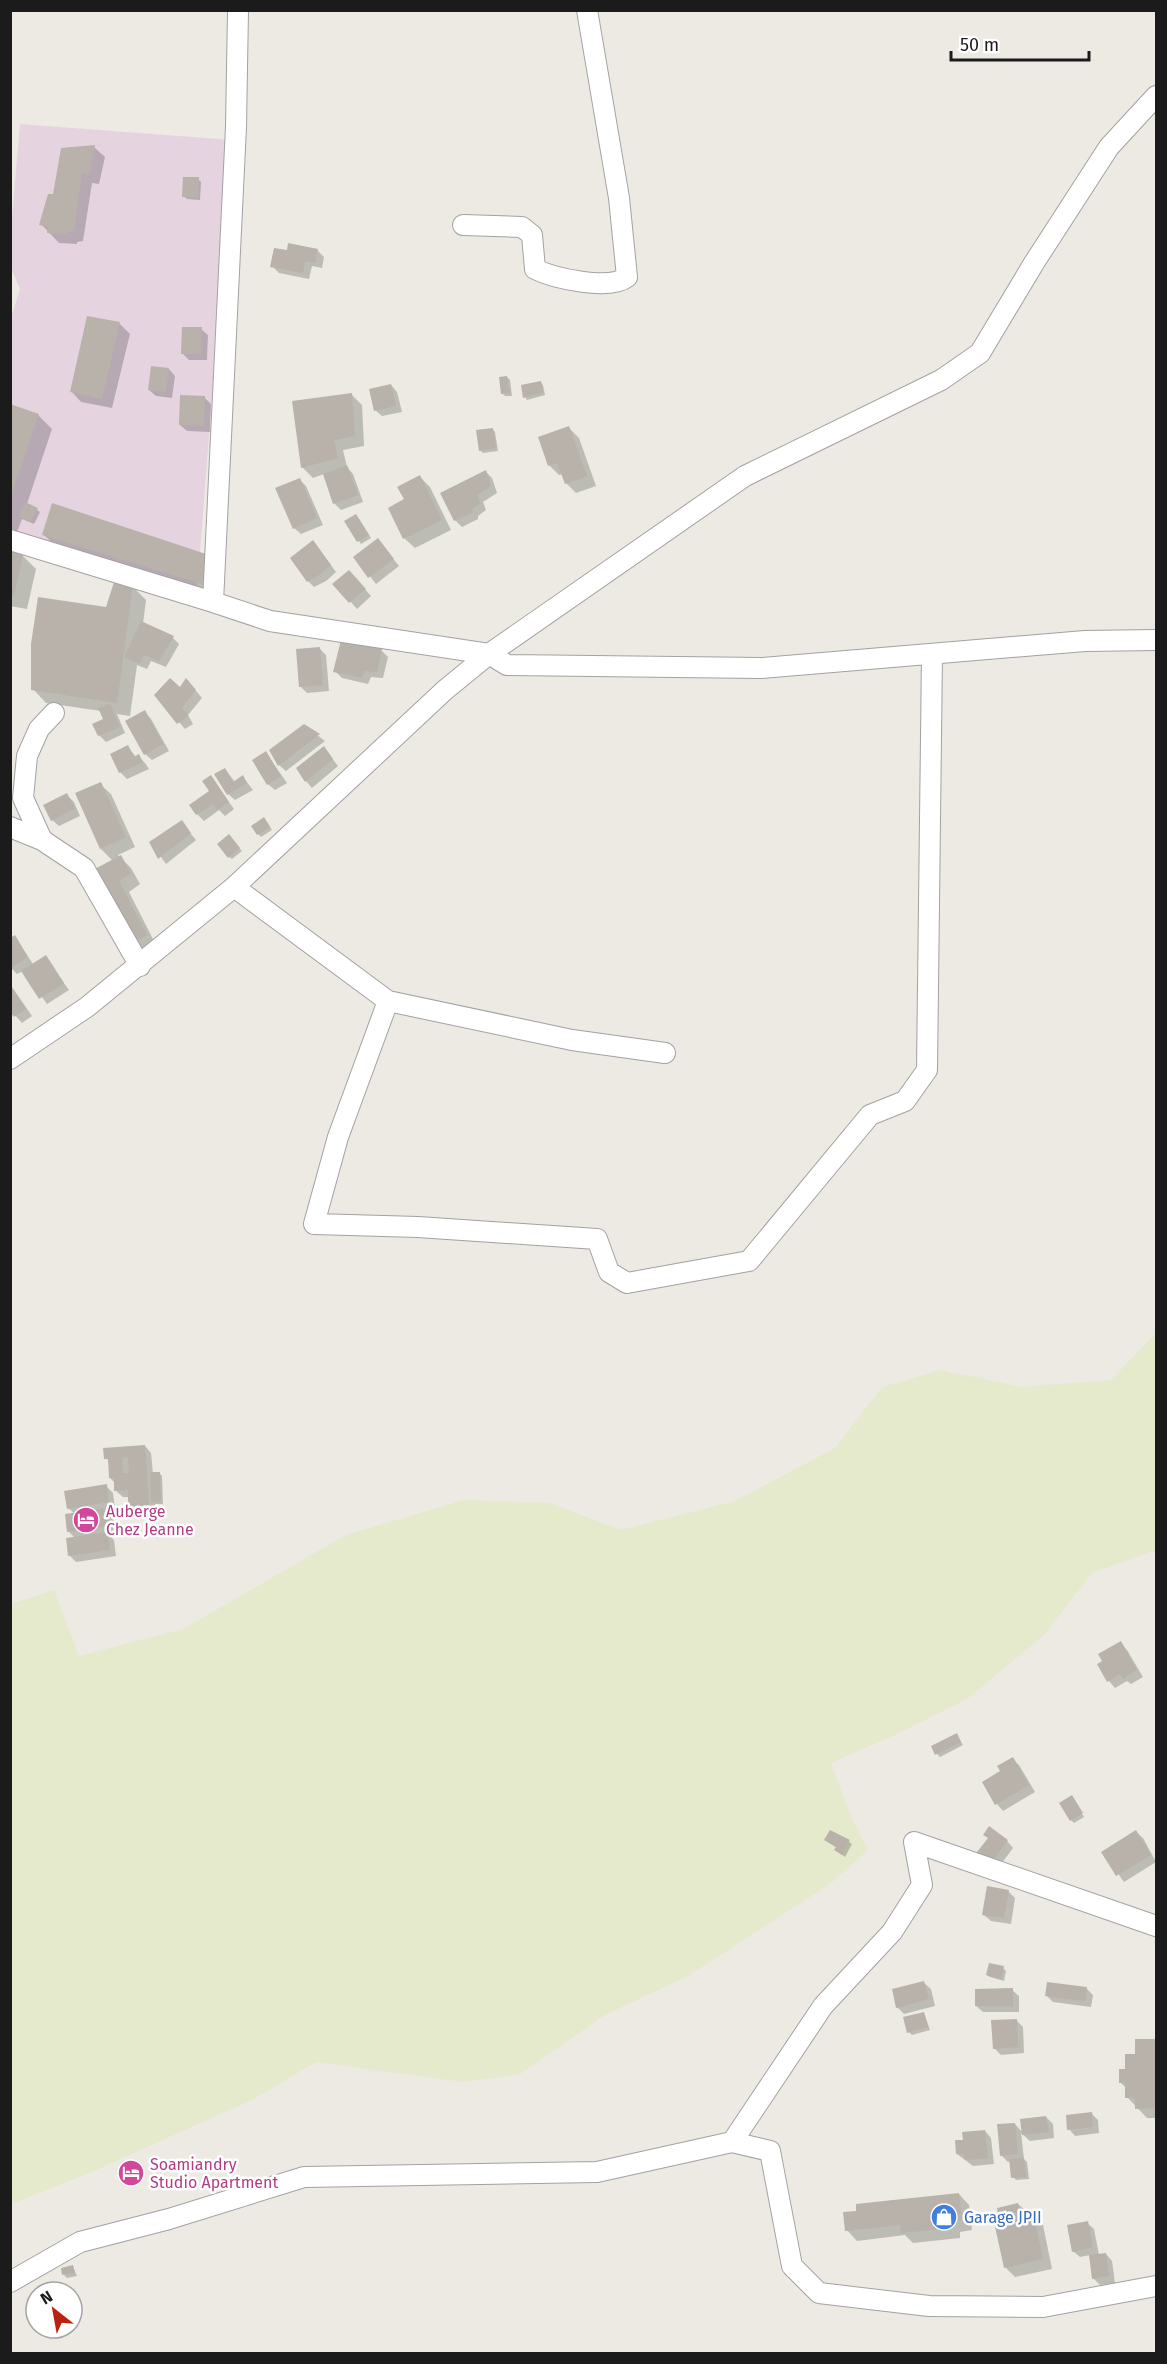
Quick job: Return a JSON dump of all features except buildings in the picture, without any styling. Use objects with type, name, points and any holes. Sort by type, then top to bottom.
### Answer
[{"type":"street","points":[[213,602],[235,139],[238,10]]},
{"type":"street","points":[[463,225],[522,227],[532,235],[535,268],[546,274],[597,283],[621,281],[627,277],[619,198],[587,10]]},
{"type":"street","points":[[10,1059],[87,1007],[234,887],[445,690],[489,654],[745,476],[941,380],[980,354],[1109,147],[1156,96]]},
{"type":"street","points":[[10,540],[270,621],[489,654],[507,664],[761,668],[1085,641],[1156,640]]},
{"type":"street","points":[[388,1001],[338,1137],[314,1224],[418,1227],[597,1239],[609,1272],[627,1283],[749,1261],[870,1115],[905,1101],[927,1070],[932,654]]},
{"type":"street","points":[[42,840],[23,798],[27,756],[39,729],[54,713]]},
{"type":"street","points":[[10,827],[42,840],[84,868],[140,966]]},
{"type":"street","points":[[234,887],[388,1001],[572,1040],[664,1053]]},
{"type":"street","points":[[732,2142],[823,2006],[892,1932],[922,1885],[914,1842],[1156,1926]]},
{"type":"street","points":[[10,2282],[80,2241],[169,2219],[304,2177],[597,2172],[732,2142],[770,2151],[792,2266],[819,2293],[929,2306],[1043,2307],[1156,2286]]},
{"type":"shaded area","points":[[20,124],[232,140],[197,590],[11,539],[10,321],[20,289],[11,268],[10,240]]},
{"type":"green space","points":[[1156,1333],[1156,1550],[1092,1573],[1045,1634],[967,1699],[897,1734],[831,1763],[850,1814],[868,1850],[830,1884],[688,1976],[605,2015],[520,2074],[463,2082],[316,2062],[254,2099],[87,2174],[11,2204],[11,1604],[54,1590],[79,1656],[183,1629],[346,1535],[464,1500],[550,1503],[621,1530],[735,1501],[835,1448],[882,1387],[941,1370],[1021,1387],[1111,1380]]},
{"type":"place","name":"Auberge Chez Jeanne","points":[[86,1520]]},
{"type":"place","name":"Soamiandry Studio Apartment","points":[[131,2173]]},
{"type":"place","name":"Garage JPII","points":[[944,2217]]}]
